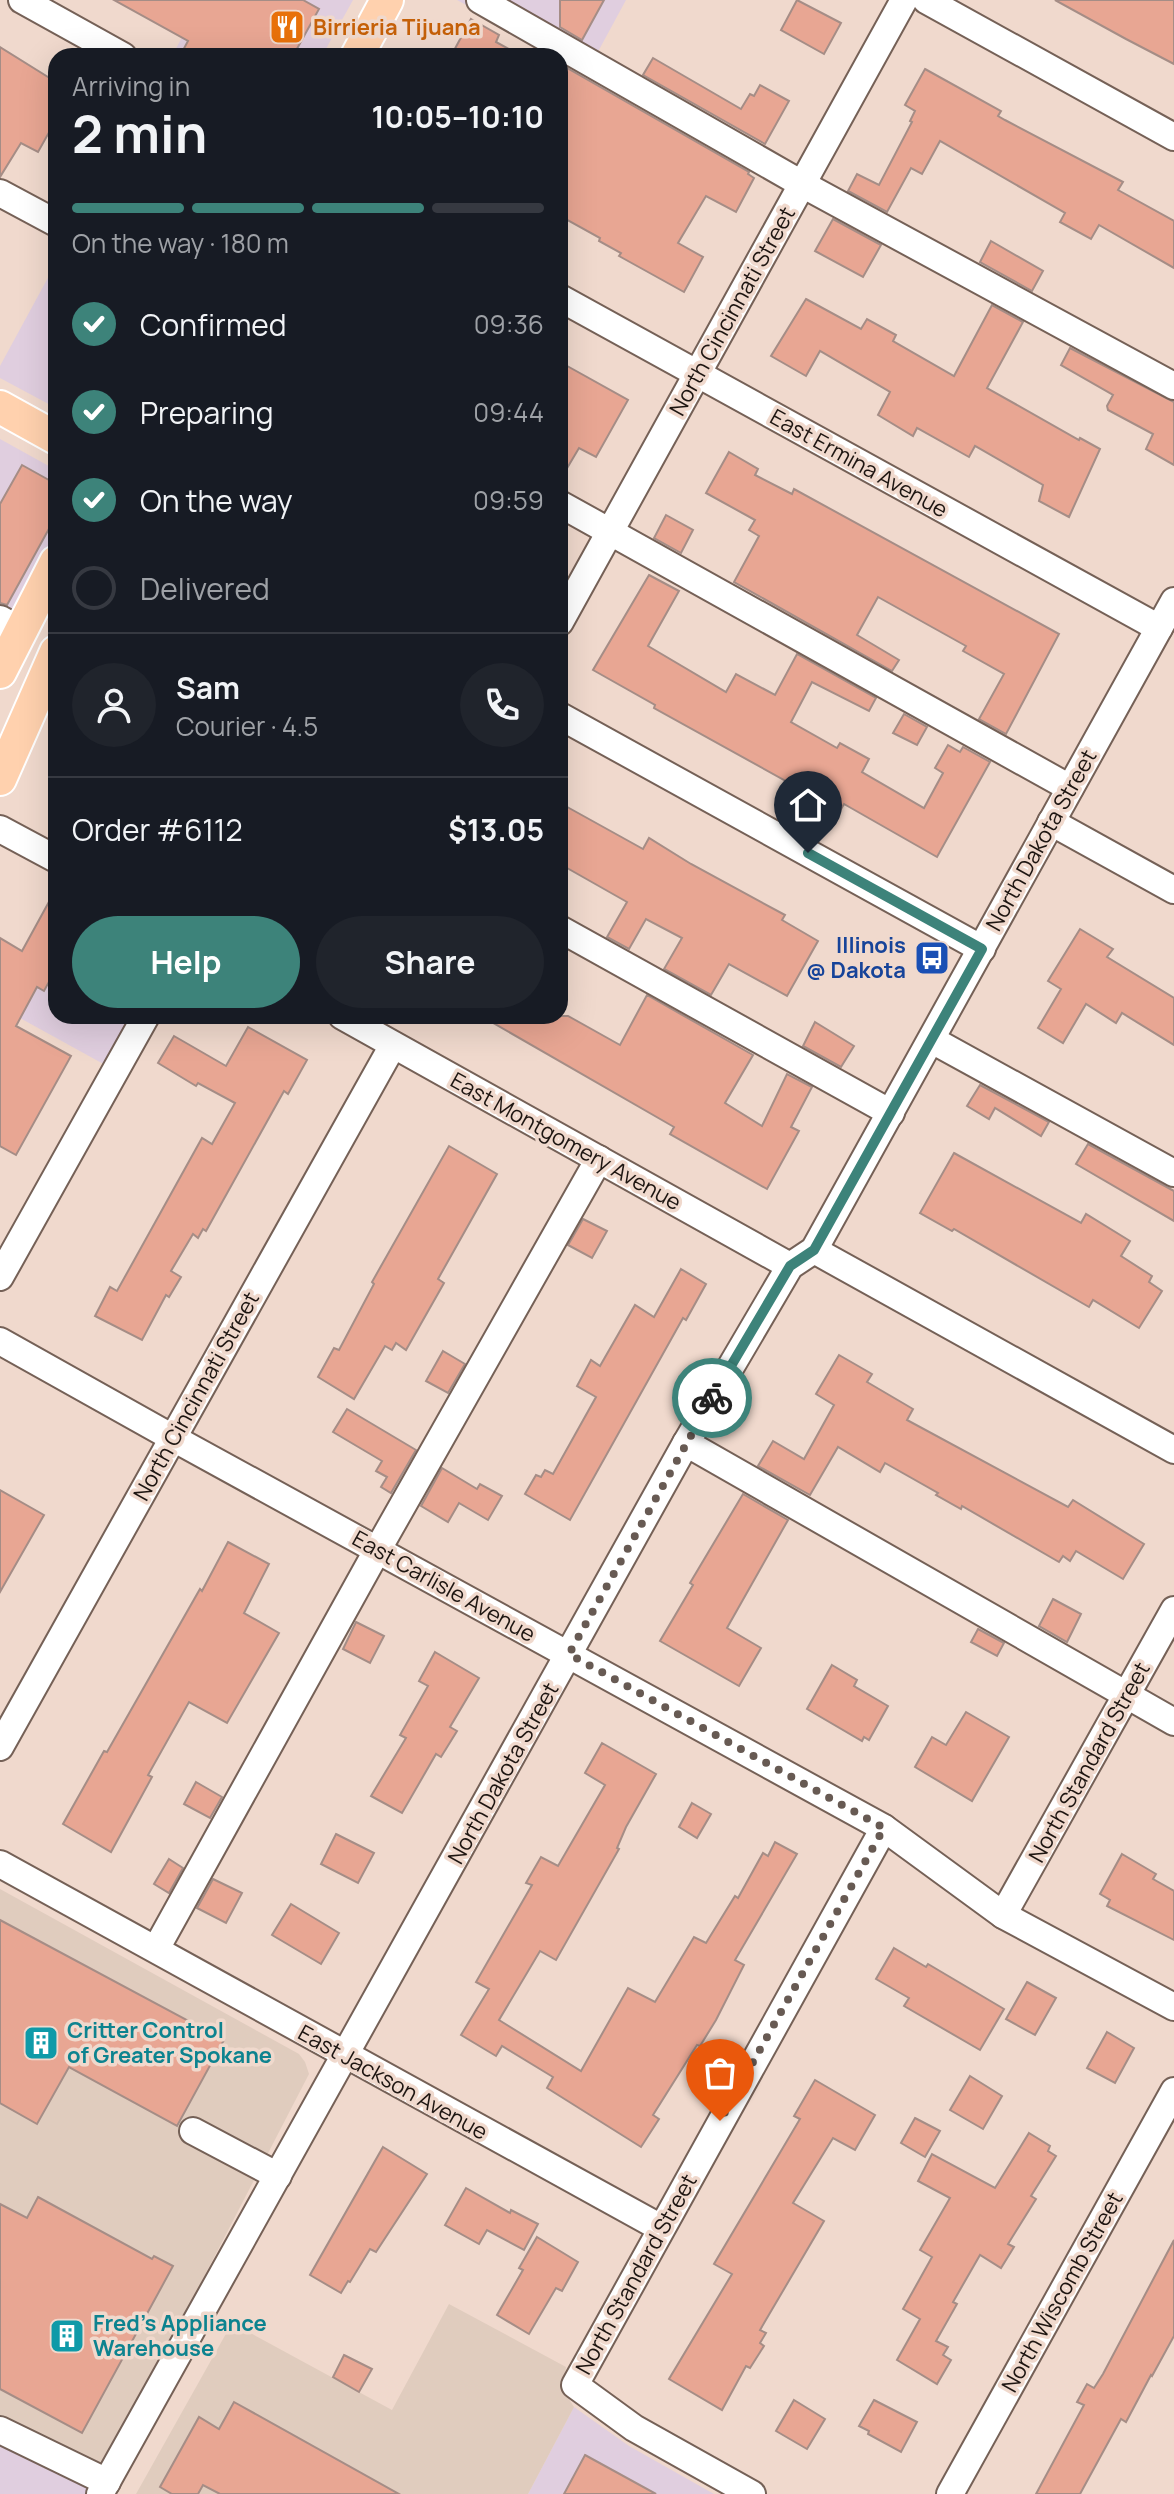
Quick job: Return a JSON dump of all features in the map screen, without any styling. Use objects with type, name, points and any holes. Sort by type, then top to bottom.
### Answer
[{"type":"main road","points":[[361,48],[387,0]]},
{"type":"main road","points":[[0,407],[48,434]]},
{"type":"main road","points":[[0,672],[10,625],[48,573]]},
{"type":"main road","points":[[0,779],[48,670]]},
{"type":"street","points":[[22,0],[109,48]]},
{"type":"street","points":[[480,0],[564,48]]},
{"type":"street","name":"North Cincinnati Street","points":[[568,607],[904,0]]},
{"type":"street","points":[[926,0],[1174,137]]},
{"type":"street","points":[[568,50],[802,184],[1174,386]]},
{"type":"street","points":[[0,193],[48,219]]},
{"type":"street","name":"East Ermina Avenue","points":[[568,302],[1159,628]]},
{"type":"street","points":[[568,508],[1070,788]]},
{"type":"street","name":"North Dakota Street","points":[[104,2488],[686,1443],[790,1266],[814,1250],[1174,601]]},
{"type":"street","points":[[568,720],[982,949]]},
{"type":"street","points":[[1051,822],[1174,890]]},
{"type":"street","points":[[0,829],[48,855]]},
{"type":"street","points":[[568,933],[891,1113]]},
{"type":"street","points":[[0,1277],[142,1024]]},
{"type":"street","name":"East Montgomery Avenue","points":[[356,1024],[790,1266]]},
{"type":"street","points":[[932,1040],[1174,1173]]},
{"type":"street","name":"North Cincinnati Street","points":[[0,1747],[393,1045]]},
{"type":"street","points":[[156,1949],[599,1159]]},
{"type":"street","points":[[814,1250],[1174,1450]]},
{"type":"street","name":"East Carlisle Avenue","points":[[0,1341],[884,1828],[1003,1915],[1174,2007]]},
{"type":"street","points":[[686,1443],[1174,1722]]},
{"type":"street","name":"North Standard Street","points":[[1003,1915],[1174,1610]]},
{"type":"street","name":"North Standard Street","points":[[752,2494],[634,2428],[575,2385],[884,1828]]},
{"type":"street","name":"East Jackson Avenue","points":[[0,1864],[661,2228]]},
{"type":"street","name":"North Wiscomb Street","points":[[950,2494],[1174,2091]]},
{"type":"street","points":[[193,2131],[278,2176]]},
{"type":"street","points":[[0,2430],[104,2488]]},
{"type":"shaded area","points":[[202,0],[353,0],[326,48],[176,48]]},
{"type":"shaded area","points":[[457,0],[626,0],[587,72],[568,61],[568,48],[544,48]]},
{"type":"shaded area","points":[[48,278],[48,404],[0,378],[0,366]]},
{"type":"shaded area","points":[[0,439],[48,466],[48,553],[0,644]]},
{"type":"shaded area","points":[[0,939],[48,966],[48,1024],[155,1025],[127,1077],[0,1007]]},
{"type":"shaded area","points":[[0,1889],[299,2054],[309,2074],[107,2464],[0,2439]]},
{"type":"shaded area","points":[[449,2304],[566,2367],[563,2390],[574,2407],[528,2494],[136,2494],[232,2323],[392,2410]]},
{"type":"shaded area","points":[[574,2407],[629,2446],[714,2494],[528,2494]]},
{"type":"shaded area","points":[[0,2439],[107,2464],[90,2494],[0,2494]]},
{"type":"building","points":[[114,0],[303,0],[319,9],[297,48],[184,48],[188,41]]},
{"type":"building","points":[[560,0],[604,0],[582,40],[560,27]]},
{"type":"building","points":[[797,0],[841,23],[824,54],[781,30]]},
{"type":"building","points":[[1055,0],[1174,0],[1174,64],[1126,39]]},
{"type":"building","points":[[471,19],[499,35],[496,42],[507,48],[455,48]]},
{"type":"building","points":[[0,47],[48,77],[48,134],[38,152],[21,143],[0,177]]},
{"type":"building","points":[[653,58],[741,109],[760,85],[789,101],[765,144],[643,75]]},
{"type":"building","points":[[568,69],[749,172],[754,178],[736,212],[706,196],[678,243],[703,257],[684,292],[619,256],[621,253],[599,241],[600,238],[568,220]]},
{"type":"building","points":[[925,69],[1001,111],[998,116],[1005,120],[1123,182],[1118,190],[1174,221],[1174,268],[1099,225],[1091,239],[1060,222],[1065,213],[940,141],[922,174],[911,168],[887,212],[848,191],[857,174],[879,185],[912,122],[915,111],[905,105]]},
{"type":"building","points":[[833,219],[881,245],[863,277],[815,251]]},
{"type":"building","points":[[991,241],[1043,271],[1032,291],[980,262]]},
{"type":"building","points":[[806,299],[861,329],[867,319],[896,335],[893,341],[954,376],[992,305],[1023,322],[987,388],[1100,449],[1069,517],[1039,501],[1043,485],[975,446],[969,457],[917,428],[913,436],[878,415],[890,392],[820,351],[806,376],[771,356]]},
{"type":"building","points":[[1070,348],[1174,402],[1174,465],[1146,449],[1153,434],[1108,410],[1113,395],[1061,365]]},
{"type":"building","points":[[568,366],[628,400],[596,457],[579,448],[568,467]]},
{"type":"building","points":[[729,452],[758,469],[755,475],[792,494],[794,489],[1059,634],[1006,734],[979,719],[1004,674],[963,651],[966,646],[878,597],[857,635],[899,660],[892,671],[734,582],[759,536],[749,530],[755,520],[706,493]]},
{"type":"building","points":[[22,465],[48,480],[48,531],[7,605],[0,603],[0,504]]},
{"type":"building","points":[[666,515],[693,530],[681,553],[654,538]]},
{"type":"building","points":[[649,575],[679,591],[648,646],[726,692],[736,674],[775,695],[797,654],[876,698],[869,711],[812,682],[791,722],[837,748],[840,743],[869,759],[862,772],[924,808],[943,773],[935,768],[948,745],[960,752],[963,747],[990,762],[937,857],[844,804],[840,811],[654,708],[655,705],[593,670]]},
{"type":"building","points":[[904,714],[927,727],[917,745],[893,733]]},
{"type":"building","points":[[568,807],[643,849],[649,838],[785,915],[782,920],[818,941],[787,996],[729,964],[711,995],[664,969],[682,938],[646,919],[629,949],[607,937],[627,902],[568,869]]},
{"type":"building","points":[[48,904],[48,984],[44,991],[37,987],[16,1026],[71,1056],[16,1155],[0,1146],[0,938],[22,951]]},
{"type":"building","points":[[1080,929],[1113,949],[1107,957],[1174,998],[1174,1045],[1122,1013],[1116,1023],[1086,1004],[1063,1043],[1038,1028],[1061,989],[1048,981]]},
{"type":"building","points":[[647,995],[753,1055],[725,1103],[762,1126],[787,1074],[812,1087],[791,1127],[799,1131],[767,1189],[670,1134],[674,1127],[495,1024],[568,1024],[568,1016],[620,1045]]},
{"type":"building","points":[[815,1022],[854,1046],[841,1067],[803,1046]]},
{"type":"building","points":[[248,1027],[307,1060],[288,1094],[284,1091],[206,1231],[203,1229],[198,1238],[193,1234],[171,1271],[181,1277],[169,1297],[166,1295],[142,1340],[95,1316],[110,1287],[117,1291],[202,1138],[212,1144],[235,1103],[198,1083],[196,1086],[158,1063],[174,1036],[226,1066]]},
{"type":"building","points":[[980,1085],[1049,1122],[1041,1136],[995,1108],[989,1119],[967,1106]]},
{"type":"building","points":[[1088,1144],[1174,1191],[1174,1221],[1076,1164]]},
{"type":"building","points":[[449,1146],[497,1174],[438,1279],[444,1283],[406,1350],[396,1343],[392,1350],[385,1346],[354,1399],[318,1377],[334,1348],[339,1350],[374,1284],[372,1282]]},
{"type":"building","points":[[954,1153],[1081,1223],[1086,1214],[1130,1241],[1121,1256],[1152,1276],[1149,1282],[1162,1291],[1139,1328],[1093,1300],[1089,1307],[954,1229],[952,1231],[920,1213]]},
{"type":"building","points":[[583,1219],[607,1231],[592,1258],[568,1245]]},
{"type":"building","points":[[681,1269],[706,1284],[686,1320],[683,1318],[570,1520],[525,1494],[536,1475],[541,1477],[545,1470],[553,1474],[596,1397],[577,1386],[591,1360],[600,1366],[635,1305],[654,1317]]},
{"type":"building","points":[[443,1351],[465,1364],[448,1393],[426,1381]]},
{"type":"building","points":[[839,1355],[872,1374],[867,1382],[913,1409],[907,1420],[1068,1507],[1073,1500],[1144,1544],[1123,1579],[1076,1551],[1070,1561],[1063,1556],[1059,1562],[962,1506],[961,1509],[936,1495],[938,1493],[885,1463],[880,1472],[838,1447],[810,1495],[758,1466],[773,1441],[804,1459],[834,1405],[816,1394]]},
{"type":"building","points":[[347,1409],[416,1450],[391,1493],[381,1487],[387,1477],[376,1471],[382,1461],[333,1432]]},
{"type":"building","points":[[442,1468],[477,1489],[480,1484],[502,1496],[488,1520],[459,1503],[448,1522],[421,1506]]},
{"type":"building","points":[[0,1490],[44,1515],[0,1592]]},
{"type":"building","points":[[743,1494],[788,1520],[727,1628],[761,1648],[739,1686],[660,1641]]},
{"type":"building","points":[[228,1542],[269,1564],[244,1613],[279,1633],[227,1723],[189,1702],[148,1775],[152,1777],[111,1852],[63,1824]]},
{"type":"building","points":[[1053,1599],[1081,1614],[1067,1642],[1039,1626]]},
{"type":"building","points":[[356,1622],[384,1636],[370,1663],[343,1649]]},
{"type":"building","points":[[978,1629],[1004,1643],[997,1656],[971,1642]]},
{"type":"building","points":[[435,1652],[479,1678],[450,1727],[457,1731],[441,1757],[436,1754],[402,1813],[371,1796],[406,1738],[400,1735],[428,1686],[419,1681]]},
{"type":"building","points":[[832,1665],[857,1680],[854,1686],[888,1706],[869,1740],[864,1737],[862,1741],[807,1709]]},
{"type":"building","points":[[966,1712],[1009,1737],[972,1801],[915,1767],[932,1737],[946,1745]]},
{"type":"building","points":[[602,1743],[656,1774],[626,1827],[619,1849],[556,1960],[540,1951],[499,2020],[581,2071],[628,1988],[655,2002],[694,1937],[706,1943],[735,1896],[738,1898],[763,1853],[768,1856],[775,1842],[797,1854],[735,1960],[744,1965],[716,2020],[653,2115],[659,2119],[641,2147],[547,2088],[553,2077],[502,2046],[496,2056],[461,2035],[489,1989],[476,1982],[532,1885],[526,1883],[541,1857],[558,1866],[605,1785],[585,1773]]},
{"type":"building","points":[[196,1782],[222,1797],[210,1818],[184,1804]]},
{"type":"building","points":[[692,1803],[711,1814],[697,1838],[679,1827]]},
{"type":"building","points":[[336,1834],[374,1853],[358,1883],[321,1864]]},
{"type":"building","points":[[1122,1854],[1156,1874],[1153,1879],[1174,1891],[1174,1940],[1107,1906],[1110,1900],[1100,1894]]},
{"type":"building","points":[[169,1859],[183,1868],[169,1893],[154,1884]]},
{"type":"building","points":[[213,1879],[242,1893],[226,1923],[197,1908]]},
{"type":"building","points":[[291,1904],[339,1933],[321,1964],[272,1935]]},
{"type":"building","points":[[0,1920],[224,2040],[177,2126],[69,2067],[37,2124],[0,2103]]},
{"type":"building","points":[[894,1948],[926,1967],[928,1964],[1004,2009],[980,2050],[904,2006],[909,1998],[876,1979]]},
{"type":"building","points":[[1027,1982],[1056,1998],[1035,2035],[1006,2019]]},
{"type":"building","points":[[1107,2032],[1134,2048],[1115,2083],[1087,2068]]},
{"type":"building","points":[[970,2076],[1002,2096],[983,2129],[950,2110]]},
{"type":"building","points":[[815,2080],[875,2115],[855,2150],[833,2138],[793,2203],[824,2221],[760,2330],[766,2333],[760,2343],[764,2346],[750,2368],[746,2366],[722,2410],[669,2379],[732,2274],[714,2264],[800,2119],[794,2116]]},
{"type":"building","points":[[915,2118],[940,2131],[925,2157],[901,2143]]},
{"type":"building","points":[[1029,2133],[1050,2146],[1048,2151],[1056,2156],[1031,2196],[1036,2199],[1008,2244],[1014,2247],[1001,2268],[980,2255],[953,2302],[957,2304],[936,2341],[948,2347],[943,2355],[951,2360],[937,2384],[897,2360],[920,2319],[903,2309],[932,2257],[920,2250],[950,2198],[918,2181],[932,2154],[995,2188]]},
{"type":"building","points":[[383,2147],[427,2174],[376,2252],[370,2249],[341,2293],[310,2275]]},
{"type":"building","points":[[466,2188],[510,2213],[511,2210],[538,2224],[524,2250],[487,2230],[479,2244],[445,2225]]},
{"type":"building","name":"Fred's Appliance Warehouse","points":[[38,2197],[152,2259],[154,2256],[173,2266],[82,2433],[0,2389],[0,2204],[27,2218]]},
{"type":"building","points":[[537,2237],[578,2262],[562,2291],[556,2288],[529,2334],[497,2315],[523,2270],[519,2268]]},
{"type":"building","points":[[1174,2240],[1174,2336],[1126,2422],[1121,2419],[1080,2494],[1036,2494],[1084,2405],[1077,2402],[1087,2384],[1094,2388],[1103,2374]]},
{"type":"building","points":[[344,2355],[372,2369],[359,2392],[333,2377]]},
{"type":"building","points":[[794,2400],[825,2419],[807,2449],[776,2431]]},
{"type":"building","points":[[874,2400],[917,2422],[901,2452],[859,2426]]},
{"type":"building","points":[[234,2402],[399,2494],[220,2494],[203,2485],[198,2494],[172,2494],[160,2487],[199,2417],[219,2429]]},
{"type":"building","points":[[585,2455],[656,2494],[564,2494]]},
{"type":"way so far","points":[[712,1398],[569,1654],[884,1828],[720,2121]]},
{"type":"place","name":"Birrieria Tijuana","points":[[287,27]]},
{"type":"place","name":"Illinois @ Dakota","points":[[932,958]]},
{"type":"place","name":"Critter Control of Greater Spokane","points":[[41,2043]]},
{"type":"place","name":"Fred's Appliance Warehouse","points":[[67,2336]]},
{"type":"route","points":[[712,1398],[790,1266],[814,1250],[982,949],[808,853]]}]
